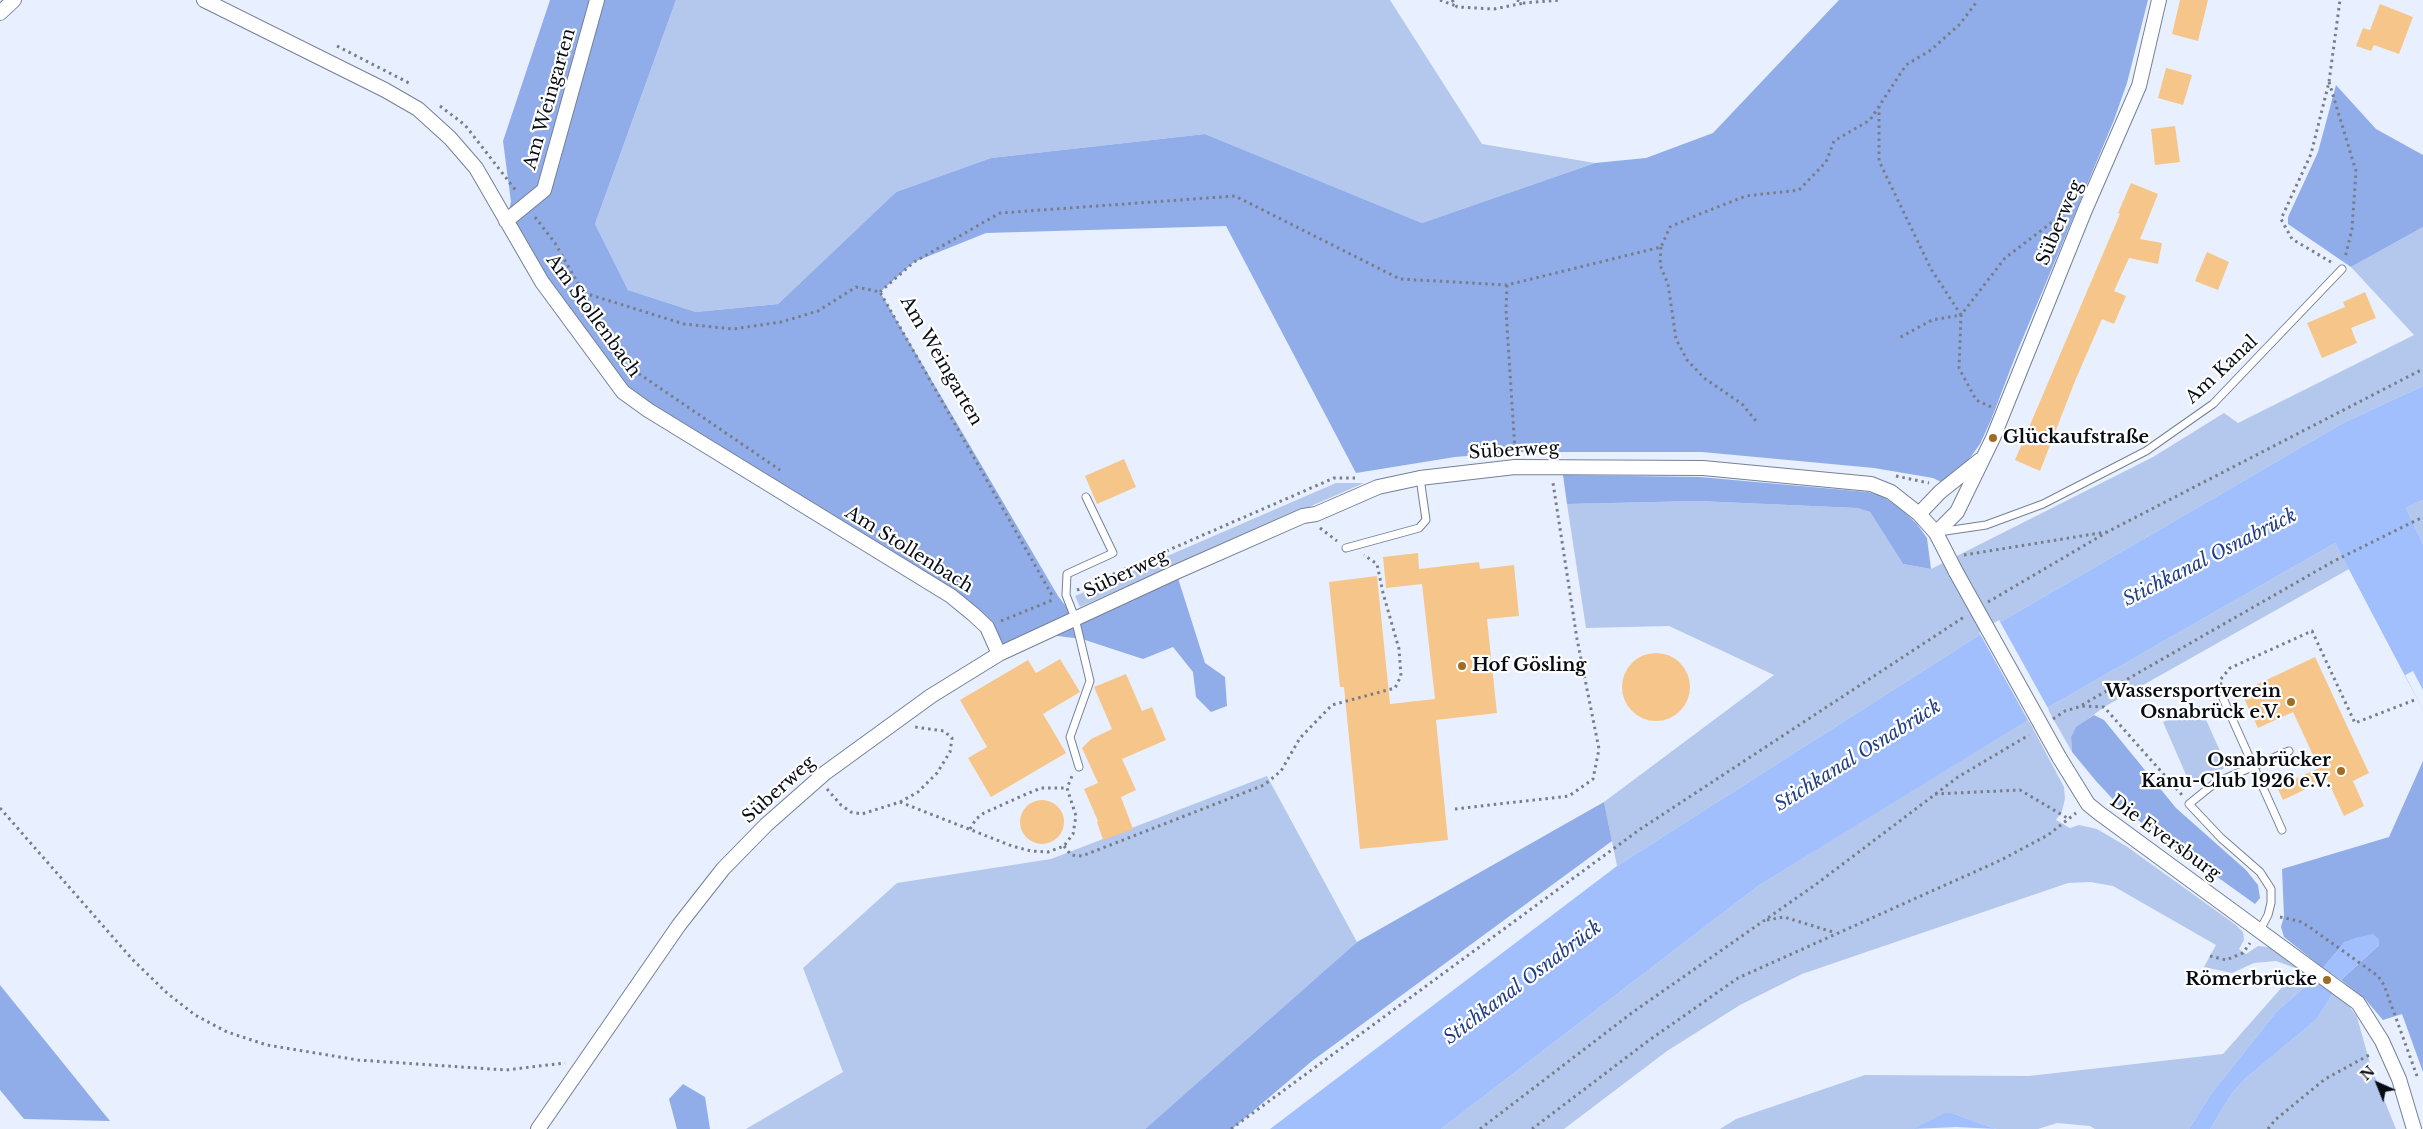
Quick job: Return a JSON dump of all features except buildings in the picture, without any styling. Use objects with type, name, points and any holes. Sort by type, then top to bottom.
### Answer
[{"type":"street","points":[[0,13],[14,0]]},
{"type":"street","name":"Am Stollenbach","points":[[204,0],[385,90],[418,109],[450,138],[476,168],[542,282],[623,392],[648,410],[951,596],[986,627],[999,654]]},
{"type":"street","name":"Am Weingarten","points":[[506,221],[544,190],[597,0]]},
{"type":"street","name":"Süberweg","points":[[538,1129],[679,925],[723,869],[766,825],[818,780],[902,716],[999,654],[1303,516],[1316,514],[1378,487],[1420,478],[1515,467],[1703,468],[1871,484],[1891,492],[1919,514],[1936,533],[1958,512],[2003,414],[2085,210],[2139,86],[2159,0]]},
{"type":"street","name":"Süberweg","points":[[1919,514],[1940,492],[1985,456]]},
{"type":"street","name":"Die Eversburg","points":[[1936,533],[1948,558],[2059,757],[2088,804],[2351,997],[2366,1013],[2384,1046],[2398,1080],[2414,1129]]},
{"type":"lane","name":"Am Kanal","points":[[1936,533],[1986,525],[2042,504],[2146,451],[2213,404],[2342,269]]},
{"type":"lane","points":[[1346,548],[1419,528],[1426,520],[1420,478]]},
{"type":"lane","points":[[1079,768],[1070,737],[1090,682],[1075,618],[1066,595],[1067,574],[1114,553],[1086,497]]},
{"type":"lane","points":[[2222,696],[2282,830]]},
{"type":"lane","points":[[2260,930],[2272,903],[2271,890],[2260,872],[2221,838],[2189,804],[2215,783],[2289,752]]},
{"type":"path","points":[[1440,0],[1457,7],[1494,9],[1524,3],[1561,0]]},
{"type":"path","points":[[1452,0],[1457,7]]},
{"type":"path","points":[[1517,0],[1524,3]]},
{"type":"path","points":[[1756,421],[1742,404],[1704,378],[1687,360],[1676,339],[1668,284],[1660,266],[1661,246],[1670,227],[1746,196],[1799,190],[1826,162],[1834,141],[1870,120],[1906,65],[1931,50],[1960,24],[1978,0]]},
{"type":"path","points":[[2329,82],[2356,171],[2352,229],[2342,269],[2292,240],[2281,219],[2310,154],[2329,82],[2340,0]]},
{"type":"path","points":[[329,42],[390,72],[415,87]]},
{"type":"path","points":[[438,103],[465,125],[555,243],[582,292],[611,338],[635,371],[782,472]]},
{"type":"path","points":[[1879,105],[1879,161],[1931,269],[1961,315],[1959,368],[1976,400],[2003,414]]},
{"type":"path","points":[[880,292],[914,262],[1000,213],[1234,196],[1400,280],[1507,285],[1661,246]]},
{"type":"path","points":[[1899,338],[1932,320],[1961,315],[2005,258],[2051,223],[2085,210]]},
{"type":"path","name":"Am Weingarten","points":[[542,282],[582,292],[684,324],[733,329],[781,322],[818,311],[856,287],[880,292],[1055,600]]},
{"type":"path","points":[[1507,285],[1506,310],[1515,467]]},
{"type":"path","points":[[1981,606],[2109,531],[2423,370]]},
{"type":"path","points":[[1455,809],[1569,796],[1592,778],[1599,749],[1578,640],[1550,466]]},
{"type":"path","points":[[1889,474],[1925,480],[1940,492]]},
{"type":"path","points":[[986,627],[1055,600],[1334,478],[1359,478]]},
{"type":"path","points":[[1064,846],[1072,855],[1082,856],[1264,785],[1281,771],[1300,738],[1332,705],[1395,688],[1402,676],[1399,649],[1383,594],[1377,564],[1371,558],[1346,548],[1303,516]]},
{"type":"path","points":[[2049,722],[2065,711],[2082,706],[2334,561],[2421,518]]},
{"type":"path","points":[[1948,558],[2109,531]]},
{"type":"path","points":[[1231,1129],[1639,830],[1972,612]]},
{"type":"path","points":[[998,614],[1004,620]]},
{"type":"path","points":[[2222,696],[2220,680],[2230,668],[2312,631],[2355,722],[2417,698]]},
{"type":"path","points":[[2082,706],[2104,707],[2189,804]]},
{"type":"path","points":[[818,780],[841,805],[851,812],[862,814],[900,802],[918,792],[937,773],[950,752],[952,738],[944,731],[918,729],[902,716]]},
{"type":"path","points":[[1480,1129],[1633,1012],[1767,920],[1958,777],[2034,732]]},
{"type":"path","points":[[900,802],[1031,851],[1048,852],[1064,846],[1073,834],[1076,816],[1067,788],[1070,780],[1079,768]]},
{"type":"path","points":[[970,829],[976,819],[984,813],[1024,795],[1041,788],[1067,788]]},
{"type":"path","points":[[1935,794],[2020,790],[2069,819]]},
{"type":"path","points":[[1532,1129],[1648,1041],[1738,978],[2001,860],[2048,835],[2088,804]]},
{"type":"path","points":[[0,808],[132,959],[167,993],[195,1015],[227,1032],[267,1045],[358,1060],[506,1070],[583,1063]]},
{"type":"path","points":[[2268,915],[2299,921],[2378,976],[2384,985],[2415,1072]]},
{"type":"path","points":[[1767,920],[1784,917],[1837,933]]},
{"type":"path","points":[[2210,956],[2226,960],[2243,953],[2260,930]]},
{"type":"path","points":[[2268,1129],[2275,1120],[2325,1079],[2384,1046]]},
{"type":"shaded area","points":[[550,0],[676,0],[595,224],[628,290],[696,312],[778,304],[896,192],[991,158],[1205,134],[1422,223],[1595,163],[1646,158],[1713,133],[1839,0],[2148,0],[2127,83],[2114,120],[2017,352],[1991,420],[1980,444],[1967,462],[1941,482],[1933,478],[1874,468],[1702,452],[1516,452],[1455,457],[1356,473],[1226,226],[986,233],[914,262],[880,292],[1058,596],[1075,618],[1176,572],[1205,663],[1225,677],[1227,706],[1211,712],[1196,697],[1193,672],[1173,647],[1143,659],[1082,639],[1041,634],[999,654],[973,614],[623,392],[506,221],[511,202],[503,141]]},
{"type":"shaded area","points":[[676,0],[1390,0],[1482,144],[1595,163],[1422,223],[1205,134],[991,158],[896,192],[778,304],[696,312],[628,290],[595,224]]},
{"type":"shaded area","points":[[2336,85],[2376,129],[2423,155],[2423,227],[2351,267],[2288,224],[2288,217],[2318,152]]},
{"type":"shaded area","points":[[2423,227],[2423,386],[2343,423],[1992,627],[1617,866],[1604,802],[1774,675],[1669,626],[1586,628],[1567,504],[1698,501],[1857,508],[1870,512],[1903,564],[1931,569],[2153,457],[2224,413],[2238,423],[2414,335],[2351,267]]},
{"type":"shaded area","points":[[1563,475],[1700,477],[1868,492],[1882,496],[1900,508],[1917,524],[1927,538],[1931,569],[1903,564],[1870,512],[1857,508],[1698,501],[1567,504]]},
{"type":"shaded area","points":[[1336,483],[1364,483],[1080,607],[1075,596]]},
{"type":"shaded area","points":[[2423,500],[2423,544],[2406,508]]},
{"type":"shaded area","points":[[2335,543],[2349,569],[2104,707],[2076,728],[2071,737],[2072,752],[2047,708]]},
{"type":"shaded area","points":[[2200,706],[2227,767],[2190,784],[2163,722]]},
{"type":"shaded area","points":[[2094,715],[2104,720],[2176,808],[2246,870],[2258,885],[2260,898],[2255,904],[2121,808],[2096,781],[2072,752],[2071,737],[2076,727]]},
{"type":"shaded area","points":[[2028,719],[2064,787],[2065,799],[2062,811],[2056,820],[2070,828],[2079,825],[2097,829],[2126,846],[2236,925],[2243,932],[2244,940],[2239,949],[2246,954],[2258,946],[2269,947],[2314,979],[2276,1012],[2211,1094],[2189,1129],[2095,1129],[2090,1126],[2057,1123],[2038,1129],[1996,1129],[1952,1113],[1913,1129],[1720,1129],[1736,1119],[1865,1075],[2029,1076],[2223,1054],[2298,969],[2276,961],[2254,963],[2232,973],[2204,967],[2216,945],[2113,886],[2090,882],[2068,883],[1802,974],[1740,1005],[1667,1051],[1564,1129],[1441,1129],[1758,886]]},
{"type":"shaded area","points":[[2423,761],[2423,1072],[2402,1014],[2383,1020],[2365,999],[2341,980],[2379,945],[2345,942],[2323,968],[2284,937],[2281,927],[2284,916],[2282,869],[2389,837]]},
{"type":"shaded area","points":[[1267,776],[1357,942],[1145,1129],[746,1129],[843,1072],[803,968],[897,883],[1051,859]]},
{"type":"shaded area","points":[[1604,802],[1612,841],[1312,1061],[1232,1129],[1145,1129],[1357,942]]},
{"type":"shaded area","points":[[0,985],[110,1121],[24,1119],[0,1090]]},
{"type":"shaded area","points":[[2333,993],[2346,1002],[2357,1017],[2371,1067],[2396,1129],[2210,1129],[2232,1093],[2246,1078],[2317,1019]]},
{"type":"shaded area","points":[[683,1084],[705,1097],[710,1129],[677,1129],[669,1099]]},
{"type":"water","name":"Stichkanal Osnabrück","points":[[2423,386],[2423,500],[2406,508],[2423,544],[2423,710],[2335,543],[2047,708],[1758,886],[1441,1129],[1270,1129],[1617,866],[1992,627],[2343,423]]},
{"type":"water","points":[[2373,934],[2379,939],[2379,945],[2341,980],[2323,968],[2345,942]]},
{"type":"water","points":[[2314,979],[2333,993],[2317,1019],[2246,1078],[2232,1093],[2210,1129],[2189,1129],[2211,1094],[2276,1012]]},
{"type":"water","points":[[1945,1113],[1952,1113],[1996,1129],[1956,1127],[1913,1129]]},
{"type":"pier","points":[[1999,620],[2049,710],[2029,722],[1979,632]]},
{"type":"pier","points":[[2413,671],[2423,690],[2423,710],[2405,675]]},
{"type":"place","name":"Glückaufstraße","points":[[1993,438]]},
{"type":"place","name":"Hof Gösling","points":[[1462,666]]},
{"type":"place","name":"Wassersportverein Osnabrück e.V.","points":[[2291,702]]},
{"type":"place","name":"Osnabrücker Kanu-Club 1926 e.V.","points":[[2341,771]]},
{"type":"place","name":"Römerbrücke","points":[[2327,980]]}]
